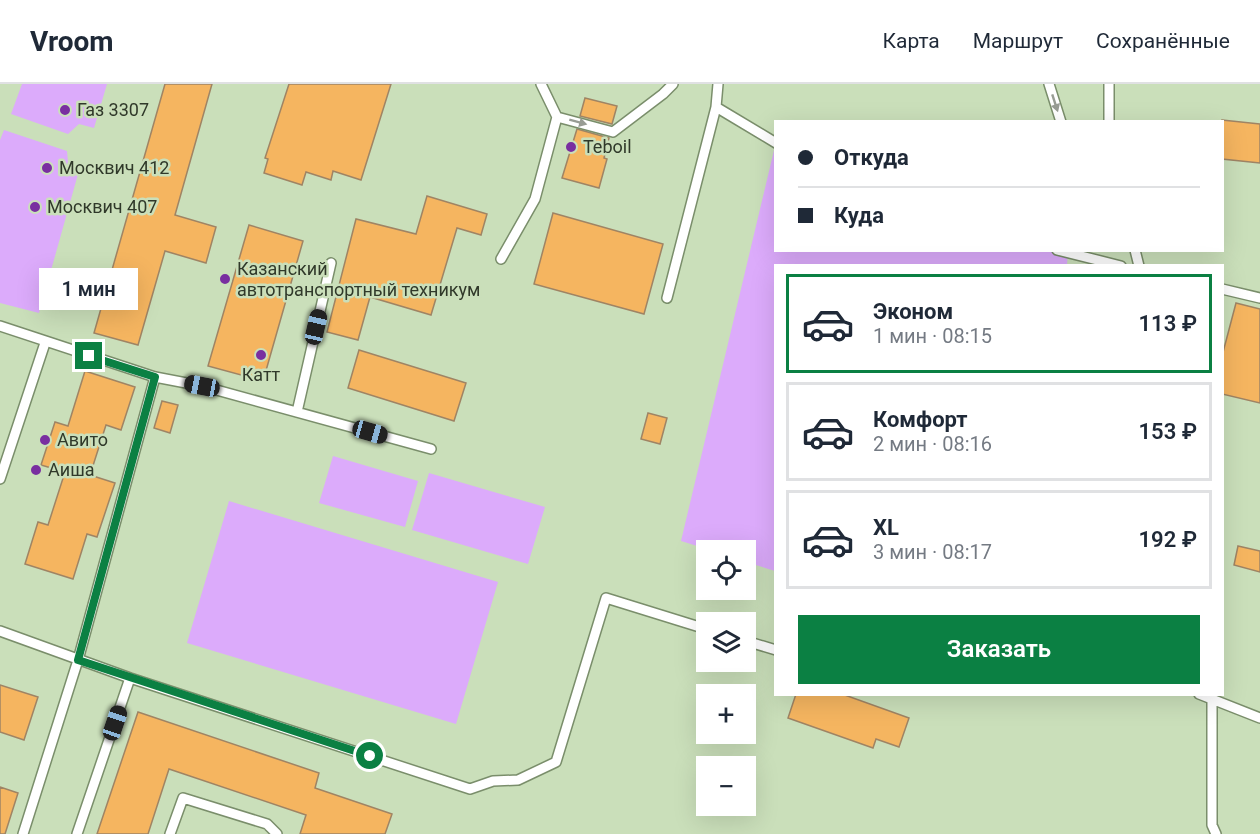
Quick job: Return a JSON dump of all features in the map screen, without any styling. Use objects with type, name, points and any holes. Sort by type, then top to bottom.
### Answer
[{"type":"lane","points":[[501,259],[535,199],[557,117],[541,84]]},
{"type":"lane","points":[[557,117],[614,132],[673,84]]},
{"type":"lane","points":[[667,298],[716,107],[718,84]]},
{"type":"lane","points":[[1049,84],[1060,120]]},
{"type":"lane","points":[[1109,84],[1109,120]]},
{"type":"lane","points":[[716,107],[774,142]]},
{"type":"lane","points":[[1063,252],[1097,263]]},
{"type":"lane","points":[[297,412],[331,263]]},
{"type":"lane","points":[[1224,289],[1260,298]]},
{"type":"lane","points":[[0,326],[45,343],[155,377],[202,386],[431,449]]},
{"type":"lane","points":[[0,479],[45,343]]},
{"type":"lane","points":[[23,834],[78,660],[155,377]]},
{"type":"lane","points":[[0,631],[130,678],[470,789],[493,781],[518,780],[556,762],[606,598],[696,626]]},
{"type":"lane","points":[[756,644],[774,649]]},
{"type":"lane","points":[[77,834],[130,678]]},
{"type":"lane","points":[[1204,696],[1260,718]]},
{"type":"lane","points":[[1212,699],[1212,825],[1216,834]]},
{"type":"lane","points":[[170,834],[183,798],[267,824],[277,834]]},
{"type":"shaded area","points":[[22,84],[107,84],[94,128],[79,124],[68,134],[11,114]]},
{"type":"shaded area","points":[[4,130],[67,151],[68,162],[80,167],[39,313],[0,303],[0,140]]},
{"type":"shaded area","points":[[774,150],[774,252],[1068,252],[1067,264],[774,264],[774,571],[756,565],[756,540],[696,540],[696,546],[681,541]]},
{"type":"shaded area","points":[[333,456],[418,481],[405,527],[319,503]]},
{"type":"shaded area","points":[[429,473],[545,507],[528,564],[412,530]]},
{"type":"shaded area","points":[[229,501],[498,582],[456,724],[187,643]]},
{"type":"building","points":[[165,84],[212,84],[175,215],[216,227],[206,263],[165,251],[138,345],[94,333]]},
{"type":"building","points":[[289,84],[391,84],[361,180],[333,171],[331,180],[306,172],[302,185],[264,173],[268,159],[265,158]]},
{"type":"building","points":[[585,98],[617,106],[612,124],[580,116]]},
{"type":"building","points":[[1224,120],[1260,124],[1260,163],[1224,159]]},
{"type":"building","points":[[577,129],[609,138],[604,158],[607,159],[599,188],[562,178]]},
{"type":"building","points":[[427,196],[487,214],[481,235],[457,228],[431,315],[370,297],[358,340],[327,332],[356,219],[416,234]]},
{"type":"building","points":[[553,213],[663,244],[644,314],[534,284]]},
{"type":"building","points":[[249,225],[303,241],[263,381],[208,366]]},
{"type":"building","points":[[1236,303],[1260,309],[1260,403],[1224,394],[1224,348]]},
{"type":"building","points":[[359,350],[466,383],[454,421],[348,388]]},
{"type":"building","points":[[85,371],[135,387],[121,430],[106,425],[90,475],[115,483],[97,537],[87,534],[73,579],[25,564],[38,522],[48,525],[65,472],[41,465],[55,422],[68,426]]},
{"type":"building","points":[[162,401],[178,405],[170,433],[154,428]]},
{"type":"building","points":[[648,413],[667,418],[660,444],[641,439]]},
{"type":"building","points":[[1238,546],[1260,551],[1260,572],[1234,565]]},
{"type":"building","points":[[0,685],[38,697],[24,740],[0,732]]},
{"type":"building","points":[[795,696],[848,696],[909,718],[899,747],[876,739],[873,748],[788,718]]},
{"type":"building","points":[[138,712],[319,773],[315,788],[392,814],[385,834],[300,834],[306,815],[169,769],[148,834],[97,834]]},
{"type":"building","points":[[0,787],[18,793],[5,834],[0,834]]},
{"type":"place","name":"Газ 3307","points":[[65,110]]},
{"type":"place","name":"Teboil","points":[[571,147]]},
{"type":"place","name":"Москвич 412","points":[[47,168]]},
{"type":"place","name":"Москвич 407","points":[[35,207]]},
{"type":"place","name":"Казанский автотранспортный техникум","points":[[225,279]]},
{"type":"place","name":"Катт","points":[[261,355]]},
{"type":"place","name":"Авито","points":[[45,440]]},
{"type":"place","name":"Аиша","points":[[36,470]]},
{"type":"route","points":[[89,356],[155,377],[78,660],[370,756]]}]
